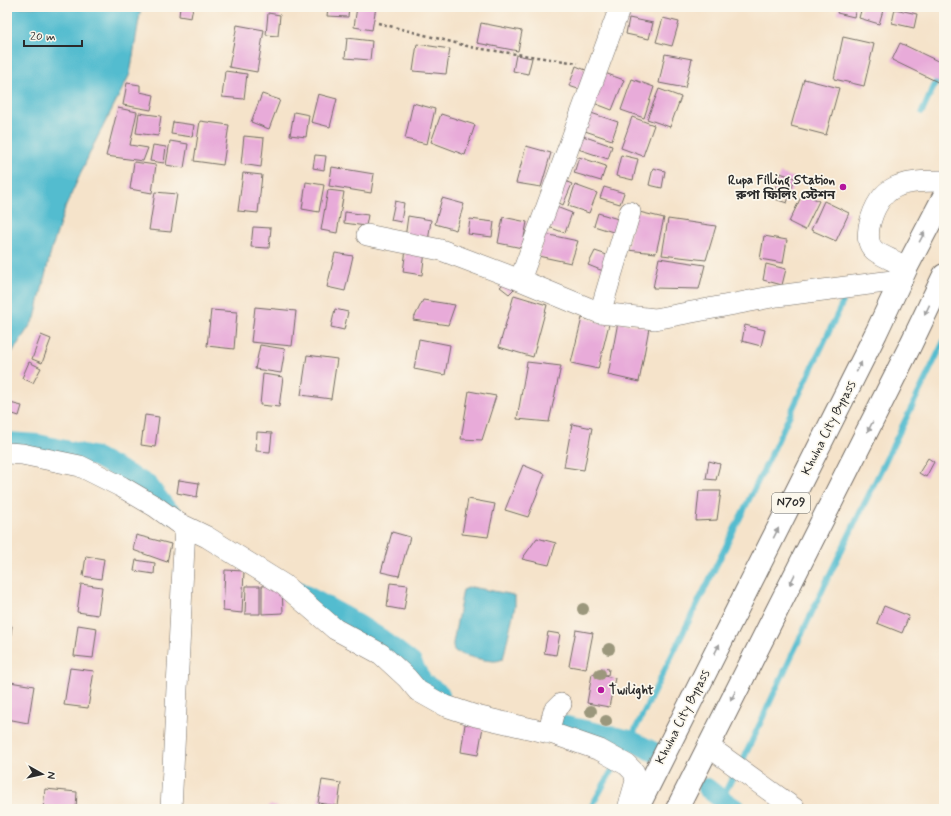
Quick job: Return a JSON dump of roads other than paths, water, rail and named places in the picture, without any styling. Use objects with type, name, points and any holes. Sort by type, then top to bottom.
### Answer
[{"type":"highway","name":"Khulna City Bypass","points":[[637,809],[944,196]]},
{"type":"highway","name":"N709","points":[[677,809],[910,346],[944,275]]},
{"type":"street","points":[[520,280],[620,7]]},
{"type":"street","points":[[904,274],[874,250],[868,241],[868,232],[878,203],[887,191],[898,186],[921,181],[944,181]]},
{"type":"street","points":[[600,312],[630,212]]},
{"type":"street","points":[[367,235],[441,250],[600,312],[655,319],[904,274]]},
{"type":"street","points":[[7,453],[22,454],[80,466],[122,487],[185,527],[207,536],[284,585],[335,629],[381,654],[407,678],[418,691],[443,705],[476,716],[548,733],[600,750],[627,765],[634,772],[636,781],[628,809]]},
{"type":"street","points":[[171,809],[185,527]]},
{"type":"street","points":[[548,733],[554,711],[561,704]]},
{"type":"street","points":[[708,746],[795,809]]},
{"type":"water","points":[[7,7],[141,7],[130,74],[93,146],[65,208],[51,251],[35,318],[7,360]]},
{"type":"water","points":[[471,587],[515,596],[515,606],[503,659],[495,661],[485,660],[466,656],[454,650],[453,643],[463,590]]},
{"type":"waterway","points":[[922,112],[944,65]]},
{"type":"waterway","points":[[622,752],[630,740],[769,459],[843,302]]},
{"type":"waterway","points":[[741,764],[828,578],[944,341]]},
{"type":"waterway","points":[[7,442],[38,444],[96,457],[148,485],[168,511],[173,514]]},
{"type":"waterway","points":[[298,591],[346,617],[380,638],[412,663],[423,683],[440,694]]},
{"type":"waterway","points":[[553,723],[630,740],[658,754]]},
{"type":"waterway","points":[[590,809],[615,765]]},
{"type":"waterway","points":[[716,809],[734,775]]},
{"type":"waterway","points":[[707,788],[736,809]]},
{"type":"place","name":"Rupa Filling Station রুপা ফিলিং স্টেশন","points":[[843,187]]},
{"type":"place","name":"Twilight","points":[[601,690]]}]
